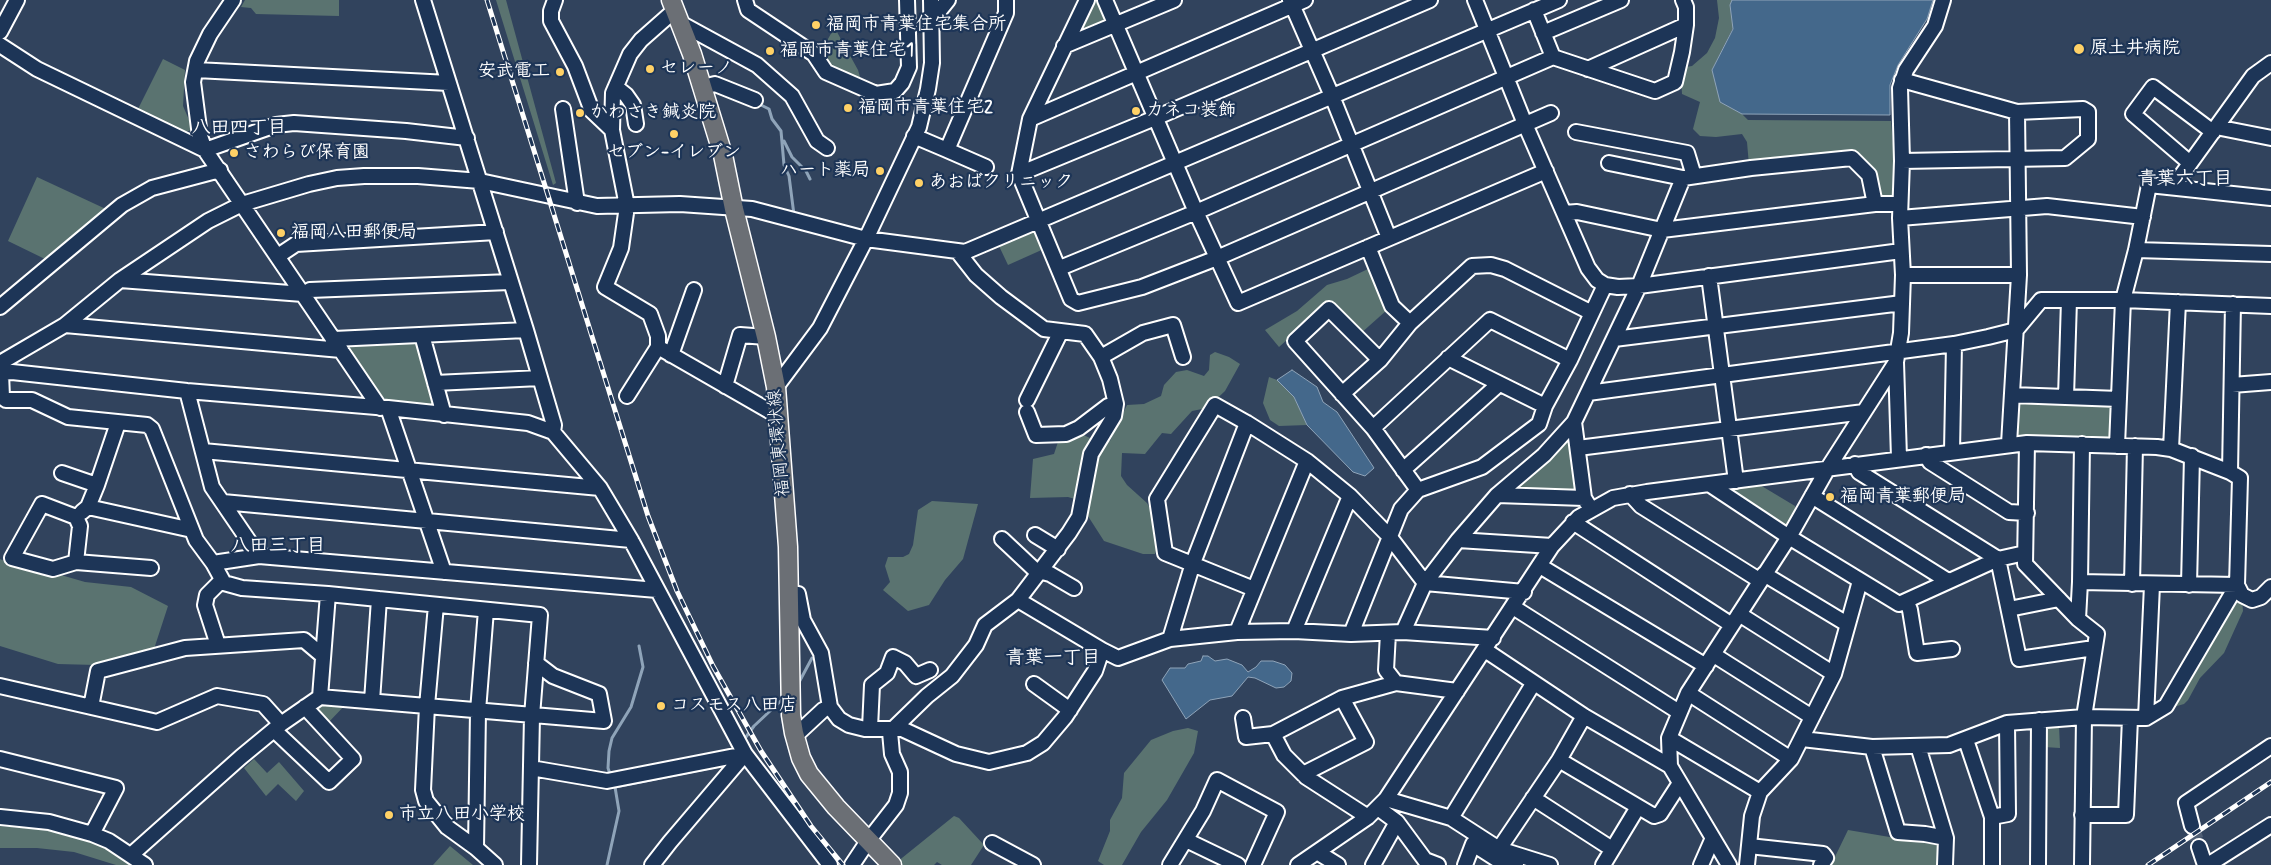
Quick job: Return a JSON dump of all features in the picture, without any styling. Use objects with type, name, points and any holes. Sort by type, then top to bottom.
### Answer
[{"type":"main road","name":"福岡東環状線","points":[[675,11],[703,87],[723,156],[734,209],[766,337],[776,388],[789,593],[791,715],[794,736],[809,774],[836,807],[892,865]]},
{"type":"street","points":[[0,32],[17,0]]},
{"type":"street","points":[[234,0],[203,46],[196,70],[193,82],[194,99],[200,136],[206,150],[337,345],[384,408],[409,470],[444,572]]},
{"type":"street","points":[[422,0],[526,330],[554,425],[553,432]]},
{"type":"street","points":[[555,0],[550,11],[551,21],[574,66],[592,111],[612,130]]},
{"type":"street","points":[[745,0],[748,10],[814,54],[826,72],[876,94],[895,91],[902,83],[909,67],[906,0]]},
{"type":"street","points":[[776,388],[820,328],[866,239],[919,127],[932,63],[932,0]]},
{"type":"street","points":[[932,20],[948,0]]},
{"type":"street","points":[[947,150],[1006,13],[1006,0]]},
{"type":"street","points":[[1087,0],[1030,119],[1018,174],[1072,299],[1078,303],[1142,287],[1217,258],[1551,113]]},
{"type":"street","points":[[1106,0],[1196,212],[1238,303],[1546,171]]},
{"type":"street","points":[[1064,46],[1174,0]]},
{"type":"street","points":[[1018,174],[1156,118],[1430,0]]},
{"type":"street","points":[[1475,0],[1525,124],[1588,268],[1596,280],[1605,285],[1618,288],[1639,286],[1901,250]]},
{"type":"street","points":[[0,370],[65,325],[120,280],[208,221],[242,204],[309,184],[337,178],[418,176],[480,181],[596,206],[680,204],[752,209],[866,239],[965,252],[1559,0]]},
{"type":"street","points":[[1543,34],[1621,0]]},
{"type":"street","points":[[1060,268],[1196,212],[1553,57],[1654,91],[1675,82],[1686,25],[1686,7],[1683,0]]},
{"type":"street","points":[[1899,458],[1897,357],[1901,333],[1903,276],[1900,211],[1902,162],[1899,103],[1902,80],[1906,70],[1935,26],[1943,0]]},
{"type":"street","points":[[1030,119],[1295,2],[1312,50],[1389,238]]},
{"type":"street","points":[[1534,10],[1553,57]]},
{"type":"street","points":[[627,396],[658,347],[658,336],[650,314],[605,287],[621,248],[627,206],[612,130],[613,93],[630,54],[641,40],[675,11],[757,65],[792,96],[817,141],[827,148]]},
{"type":"street","points":[[1588,69],[1686,25]]},
{"type":"street","points":[[0,45],[37,69],[206,150],[276,125],[294,123],[406,131],[467,138]]},
{"type":"street","points":[[2173,187],[2253,76],[2271,63]]},
{"type":"street","points":[[196,70],[448,83]]},
{"type":"street","points":[[1902,80],[2017,112],[2083,109],[2088,112],[2088,140],[2065,158],[1902,162]]},
{"type":"street","points":[[703,87],[715,84],[755,100]]},
{"type":"street","points":[[616,87],[626,95],[632,105],[636,124]]},
{"type":"street","points":[[2190,163],[2134,114],[2153,87],[2214,130],[2271,138]]},
{"type":"street","points":[[563,109],[577,202]]},
{"type":"street","points":[[2009,444],[2019,275],[2020,207],[2017,112]]},
{"type":"street","points":[[1403,632],[1425,583],[1458,540],[1497,495],[1544,455],[1574,422],[1639,286],[1662,230],[1688,177],[1687,153],[1576,132]]},
{"type":"street","points":[[914,136],[986,167]]},
{"type":"street","points":[[1609,164],[1688,177],[1852,158],[1869,175],[1875,204]]},
{"type":"street","points":[[0,306],[122,205],[152,188],[220,170]]},
{"type":"street","points":[[2117,446],[2123,300],[2136,250],[2149,185],[2271,198]]},
{"type":"street","points":[[1564,213],[1577,212],[1662,230],[1875,204],[1900,211],[2020,207],[2072,208],[2143,217]]},
{"type":"street","points":[[278,256],[296,244],[496,232]]},
{"type":"street","points":[[1368,247],[1392,306],[1410,324]]},
{"type":"street","points":[[2136,250],[2271,254]]},
{"type":"street","points":[[852,865],[896,805],[900,793],[900,772],[890,744],[890,732],[927,696],[952,676],[976,645],[984,625],[1018,600],[1058,549],[1078,517],[1091,454],[1114,416],[1116,404],[1110,379],[1101,357],[1085,334],[1044,329],[1015,309],[976,275],[958,252]]},
{"type":"street","points":[[1342,394],[1380,360],[1410,324],[1472,266],[1479,264],[1491,265],[1505,269],[1592,313]]},
{"type":"street","points":[[1903,276],[2019,275]]},
{"type":"street","points":[[1709,276],[1736,481]]},
{"type":"street","points":[[120,280],[303,294],[310,290],[510,282]]},
{"type":"street","points":[[1351,634],[1401,509],[1418,490],[1482,467],[1539,424],[1544,406],[1570,360],[1605,285]]},
{"type":"street","points":[[671,355],[694,290]]},
{"type":"street","points":[[1588,393],[1722,375],[1897,357],[2016,330],[2041,300],[2123,300],[2271,306]]},
{"type":"street","points":[[2066,397],[2069,300]]},
{"type":"street","points":[[2172,449],[2178,302]]},
{"type":"street","points":[[1614,339],[1902,303]]},
{"type":"street","points":[[2230,472],[2233,304]]},
{"type":"street","points":[[1380,360],[1329,309],[1295,340],[1373,428],[1418,490]]},
{"type":"street","points":[[1373,428],[1490,320],[1570,360]]},
{"type":"street","points":[[65,325],[337,345],[422,335],[526,330]]},
{"type":"street","points":[[1101,357],[1143,333],[1173,326],[1183,357]]},
{"type":"street","points":[[1060,331],[1027,406],[1036,435],[1066,434],[1079,428],[1108,406],[1116,404]]},
{"type":"street","points":[[422,335],[444,415]]},
{"type":"street","points":[[724,386],[740,335],[766,337]]},
{"type":"street","points":[[1952,451],[1954,344]]},
{"type":"street","points":[[658,347],[778,416]]},
{"type":"street","points":[[1729,865],[1712,840],[1670,766],[1669,738],[1688,693],[1761,577],[1789,537],[1828,468],[1897,357]]},
{"type":"street","points":[[1448,358],[1544,406]]},
{"type":"street","points":[[0,370],[187,391],[384,408],[528,424],[553,432],[600,488],[631,540],[745,754],[830,865]]},
{"type":"street","points":[[0,370],[3,405],[32,400],[68,417],[147,425],[152,428],[196,540],[213,563],[224,583],[242,588],[328,594],[540,615],[532,716],[529,865]]},
{"type":"street","points":[[435,383],[540,378]]},
{"type":"street","points":[[2232,386],[2270,380]]},
{"type":"street","points":[[1403,470],[1499,384]]},
{"type":"street","points":[[187,391],[212,487],[259,556]]},
{"type":"street","points":[[2012,395],[2119,399]]},
{"type":"street","points":[[1254,589],[1165,553],[1157,499],[1214,405],[1247,423],[1307,461],[1350,496],[1389,536],[1425,583],[1524,592]]},
{"type":"street","points":[[1578,448],[1864,412]]},
{"type":"street","points":[[1298,865],[1378,808],[1524,592],[1552,546],[1587,504],[1574,422]]},
{"type":"street","points":[[76,518],[88,507],[118,423]]},
{"type":"street","points":[[1170,639],[1192,563],[1247,423]]},
{"type":"street","points":[[2027,443],[2025,564],[2078,619],[2097,634],[2084,717],[2082,865]]},
{"type":"street","points":[[1497,495],[1587,504],[1630,494],[2009,444],[2082,444],[2172,449],[2230,472],[2240,478],[2237,585],[2242,595],[2252,600],[2262,597],[2271,587]]},
{"type":"street","points":[[2078,619],[2082,444]]},
{"type":"street","points":[[2132,584],[2135,446]]},
{"type":"street","points":[[203,451],[600,488]]},
{"type":"street","points":[[1926,455],[1930,462],[2009,512],[2027,513]]},
{"type":"street","points":[[2189,585],[2192,456]]},
{"type":"street","points":[[1236,632],[1307,461]]},
{"type":"street","points":[[1854,464],[1859,472],[1998,558],[2020,659],[2094,648]]},
{"type":"street","points":[[62,473],[97,485]]},
{"type":"street","points":[[1709,484],[1789,537],[1899,604],[1907,602],[1998,558],[2025,554]]},
{"type":"street","points":[[1630,494],[1641,506],[1761,577],[1847,624]]},
{"type":"street","points":[[1294,631],[1350,496]]},
{"type":"street","points":[[1812,496],[1948,581]]},
{"type":"street","points":[[223,502],[631,540]]},
{"type":"street","points":[[76,562],[80,526],[76,518],[42,504],[12,558],[53,568],[76,562],[151,568]]},
{"type":"street","points":[[88,507],[192,530]]},
{"type":"street","points":[[1573,522],[1736,619],[1834,674]]},
{"type":"street","points":[[1035,536],[1058,549]]},
{"type":"street","points":[[1002,539],[1025,561],[1041,572],[1050,574],[1074,588]]},
{"type":"street","points":[[1458,540],[1552,546]]},
{"type":"street","points":[[213,563],[259,556],[656,590]]},
{"type":"street","points":[[1540,566],[1812,717]]},
{"type":"street","points":[[218,645],[205,606],[207,594],[222,580]]},
{"type":"street","points":[[1747,865],[1752,816],[1760,792],[1791,759],[1834,674],[1860,581]]},
{"type":"street","points":[[2080,582],[2152,585],[2237,585]]},
{"type":"street","points":[[2146,718],[2152,585]]},
{"type":"street","points":[[1802,739],[1872,747],[1949,746],[2008,723],[2084,717],[2146,718],[2166,706],[2237,585]]},
{"type":"street","points":[[789,593],[798,594],[803,620],[821,653],[830,707],[839,719],[849,725],[902,729],[956,754],[989,762],[1027,753],[1043,743],[1070,710],[1095,672],[1102,650]]},
{"type":"street","points":[[320,696],[328,594]]},
{"type":"street","points":[[372,701],[379,599]]},
{"type":"street","points":[[2009,609],[2059,599]]},
{"type":"street","points":[[1018,600],[1118,658],[1170,639],[1236,632],[1294,631],[1351,634],[1403,632],[1493,638]]},
{"type":"street","points":[[1907,602],[1917,653],[1952,650]]},
{"type":"street","points":[[436,605],[427,706],[423,790],[426,801],[447,827],[476,848],[495,865]]},
{"type":"street","points":[[1513,606],[1679,712]]},
{"type":"street","points":[[476,848],[478,711],[486,610]]},
{"type":"street","points":[[1388,633],[1386,670],[1396,683]]},
{"type":"street","points":[[91,707],[98,671],[185,648],[304,640],[323,656]]},
{"type":"street","points":[[1485,650],[1533,684],[1584,716],[1670,766]]},
{"type":"street","points":[[870,728],[872,685],[887,673],[893,656],[905,662],[916,676],[930,670]]},
{"type":"street","points":[[131,855],[241,757],[320,696],[604,721],[599,694],[553,676],[536,663]]},
{"type":"street","points":[[1243,718],[1246,737],[1273,734],[1342,698],[1396,683],[1457,691]]},
{"type":"street","points":[[1034,684],[1070,710]]},
{"type":"street","points":[[1451,818],[1533,684]]},
{"type":"street","points":[[0,686],[157,722],[217,696],[263,704],[278,727],[330,782],[353,759],[305,707]]},
{"type":"street","points":[[1688,693],[1791,759]]},
{"type":"street","points":[[1303,774],[1366,742],[1342,698]]},
{"type":"street","points":[[794,736],[823,710],[830,707]]},
{"type":"street","points":[[1500,849],[1559,760],[1584,716]]},
{"type":"street","points":[[2082,814],[2126,815],[2130,718]]},
{"type":"street","points":[[2038,865],[2039,720]]},
{"type":"street","points":[[1992,817],[2008,814],[2008,723]]},
{"type":"street","points":[[1273,734],[1284,755],[1303,774],[1378,808],[1397,822],[1425,860],[1438,865]]},
{"type":"street","points":[[1669,738],[1760,792]]},
{"type":"street","points":[[1966,740],[1992,817],[1992,865]]},
{"type":"street","points":[[1918,746],[1946,838],[1945,865]]},
{"type":"street","points":[[2192,826],[2186,803],[2271,746]]},
{"type":"street","points":[[1872,747],[1898,832],[1946,838]]},
{"type":"street","points":[[531,768],[607,781],[745,754]]},
{"type":"street","points":[[652,865],[745,754]]},
{"type":"street","points":[[0,759],[116,788],[92,834]]},
{"type":"street","points":[[1559,760],[1654,816],[1660,814],[1680,783]]},
{"type":"street","points":[[1170,865],[1186,840],[1217,780],[1277,812],[1253,865]]},
{"type":"street","points":[[1533,798],[1612,849]]},
{"type":"street","points":[[1603,865],[1638,807]]},
{"type":"street","points":[[1378,808],[1451,818],[1500,849],[1550,865]]},
{"type":"street","points":[[0,817],[49,822],[92,834],[109,841],[145,865]]},
{"type":"street","points":[[1374,865],[1397,822]]},
{"type":"street","points":[[2199,847],[2206,865],[2271,825]]},
{"type":"street","points":[[1186,840],[1238,865]]},
{"type":"street","points":[[1701,865],[1712,840]]},
{"type":"street","points":[[992,843],[1033,865]]},
{"type":"street","points":[[1465,865],[1472,844],[1498,860],[1516,865]]},
{"type":"street","points":[[1750,846],[1823,854],[1826,858],[1821,865]]},
{"type":"street","points":[[1317,852],[1338,865]]},
{"type":"green space","points":[[245,0],[339,0],[339,16],[256,14],[251,8],[241,7]]},
{"type":"green space","points":[[496,0],[506,0],[556,183],[553,185]]},
{"type":"green space","points":[[1094,0],[1099,0],[1107,25],[1075,36]]},
{"type":"green space","points":[[1717,0],[1732,0],[1730,5],[1733,28],[1712,70],[1721,102],[1742,114],[1748,120],[1891,121],[1895,167],[1892,195],[1885,197],[1877,193],[1863,164],[1861,154],[1749,165],[1747,142],[1742,134],[1716,137],[1700,136],[1693,129],[1700,102],[1682,94],[1681,76],[1686,67],[1692,66],[1707,53],[1715,38],[1719,18]]},
{"type":"green space","points":[[833,30],[837,32],[858,70],[862,84],[829,69],[818,57]]},
{"type":"green space","points":[[163,59],[185,70],[183,106],[193,129],[186,132],[138,109]]},
{"type":"green space","points":[[37,177],[108,210],[47,260],[8,241]]},
{"type":"green space","points":[[1037,229],[1046,248],[1008,265],[999,246]]},
{"type":"green space","points":[[1368,269],[1387,310],[1360,334],[1328,303],[1279,347],[1265,330],[1297,311],[1327,285],[1347,279]]},
{"type":"green space","points":[[417,341],[434,402],[432,407],[391,403],[384,398],[345,347],[345,342]]},
{"type":"green space","points":[[1215,352],[1229,357],[1240,364],[1225,391],[1207,408],[1192,411],[1171,434],[1162,433],[1145,454],[1122,453],[1121,476],[1127,485],[1147,503],[1156,519],[1160,537],[1155,554],[1143,554],[1104,541],[1086,513],[1086,502],[1068,497],[1030,498],[1033,459],[1054,454],[1059,439],[1077,432],[1090,438],[1110,441],[1127,405],[1144,404],[1161,396],[1164,385],[1176,372],[1187,370],[1204,376],[1209,370],[1210,355]]},
{"type":"green space","points":[[1269,377],[1277,380],[1294,397],[1307,425],[1279,426],[1270,420],[1263,403]]},
{"type":"green space","points":[[2015,400],[2113,405],[2112,437],[2109,440],[2015,439]]},
{"type":"green space","points":[[1572,431],[1579,492],[1508,493],[1552,457]]},
{"type":"green space","points":[[1755,482],[1795,506],[1796,512],[1786,528],[1723,486]]},
{"type":"green space","points":[[932,501],[978,504],[963,559],[945,580],[929,605],[908,611],[883,590],[890,582],[885,566],[888,557],[903,557],[909,554],[913,545],[918,510]]},
{"type":"green space","points":[[0,559],[9,563],[85,582],[131,587],[168,606],[154,649],[96,665],[58,664],[0,646]]},
{"type":"green space","points":[[2233,597],[2242,600],[2243,611],[2224,653],[2200,678],[2188,700],[2184,704],[2170,708]]},
{"type":"green space","points":[[319,701],[347,703],[327,724],[312,707]]},
{"type":"green space","points":[[2059,725],[2060,748],[2044,747],[2044,726]]},
{"type":"green space","points":[[1188,728],[1198,731],[1194,753],[1167,800],[1141,832],[1122,865],[1104,865],[1098,861],[1110,831],[1110,820],[1122,798],[1124,773],[1151,740],[1173,731]]},
{"type":"green space","points":[[254,759],[267,773],[279,762],[304,791],[296,801],[278,784],[266,796],[244,768]]},
{"type":"green space","points":[[954,816],[959,818],[984,845],[971,865],[942,865],[937,862],[934,865],[901,865],[897,862]]},
{"type":"green space","points":[[0,826],[61,831],[91,841],[113,852],[131,865],[116,865],[74,852],[37,848],[0,848]]},
{"type":"green space","points":[[1848,830],[1937,845],[1937,865],[1831,865]]},
{"type":"green space","points":[[450,846],[473,865],[433,865]]},
{"type":"water","points":[[1732,0],[1933,0],[1927,19],[1898,65],[1890,85],[1890,115],[1742,114],[1720,102],[1712,70],[1733,29],[1730,5]]},
{"type":"water","points":[[1292,370],[1317,387],[1323,402],[1337,412],[1374,468],[1365,476],[1353,472],[1307,425],[1294,397],[1277,380]]},
{"type":"water","points":[[1203,656],[1208,656],[1215,661],[1227,659],[1242,665],[1248,672],[1261,661],[1273,661],[1285,665],[1292,673],[1291,681],[1284,687],[1276,688],[1255,678],[1248,677],[1232,696],[1210,700],[1186,719],[1162,680],[1170,668],[1185,668],[1188,664],[1201,661]]},
{"type":"waterway","points":[[757,103],[769,109],[772,119],[781,131],[784,165],[789,176],[794,215]]},
{"type":"waterway","points":[[784,141],[792,157],[806,171],[810,179]]},
{"type":"waterway","points":[[611,777],[608,768],[612,738],[631,707],[643,667],[639,646]]},
{"type":"waterway","points":[[797,686],[812,658]]},
{"type":"waterway","points":[[743,741],[754,726],[785,697]]},
{"type":"waterway","points":[[615,787],[725,765],[727,763]]},
{"type":"waterway","points":[[607,865],[619,811],[615,787]]},
{"type":"tunnel","points":[[2192,826],[2199,847]]},
{"type":"railway","points":[[487,0],[648,516],[677,591],[713,666],[761,751],[811,826],[843,865]]},
{"type":"railway","points":[[2148,865],[2271,782]]},
{"type":"place","name":"福岡市青葉住宅集合所","points":[[816,25]]},
{"type":"place","name":"原土井病院","points":[[2079,49]]},
{"type":"place","name":"福岡市青葉住宅1","points":[[770,51]]},
{"type":"place","name":"セレーノ","points":[[650,69]]},
{"type":"place","name":"安武電工","points":[[560,72]]},
{"type":"place","name":"福岡市青葉住宅2","points":[[848,108]]},
{"type":"place","name":"カネコ装飾","points":[[1136,111]]},
{"type":"place","name":"かわさき鍼炎院","points":[[580,113]]},
{"type":"place","name":"セブン-イレブン","points":[[674,134]]},
{"type":"place","name":"さわらび保育園","points":[[234,153]]},
{"type":"place","name":"ハート薬局","points":[[880,171]]},
{"type":"place","name":"あおばクリニック","points":[[919,183]]},
{"type":"place","name":"福岡八田郵便局","points":[[281,233]]},
{"type":"place","name":"福岡青葉郵便局","points":[[1830,497]]},
{"type":"place","name":"コスモス八田店","points":[[661,706]]},
{"type":"place","name":"市立八田小学校","points":[[389,815]]},
{"type":"district","name":"八田四丁目","points":[[239,129]]},
{"type":"district","name":"青葉六丁目","points":[[2185,180]]},
{"type":"district","name":"八田三丁目","points":[[278,547]]},
{"type":"district","name":"青葉一丁目","points":[[1053,659]]}]
